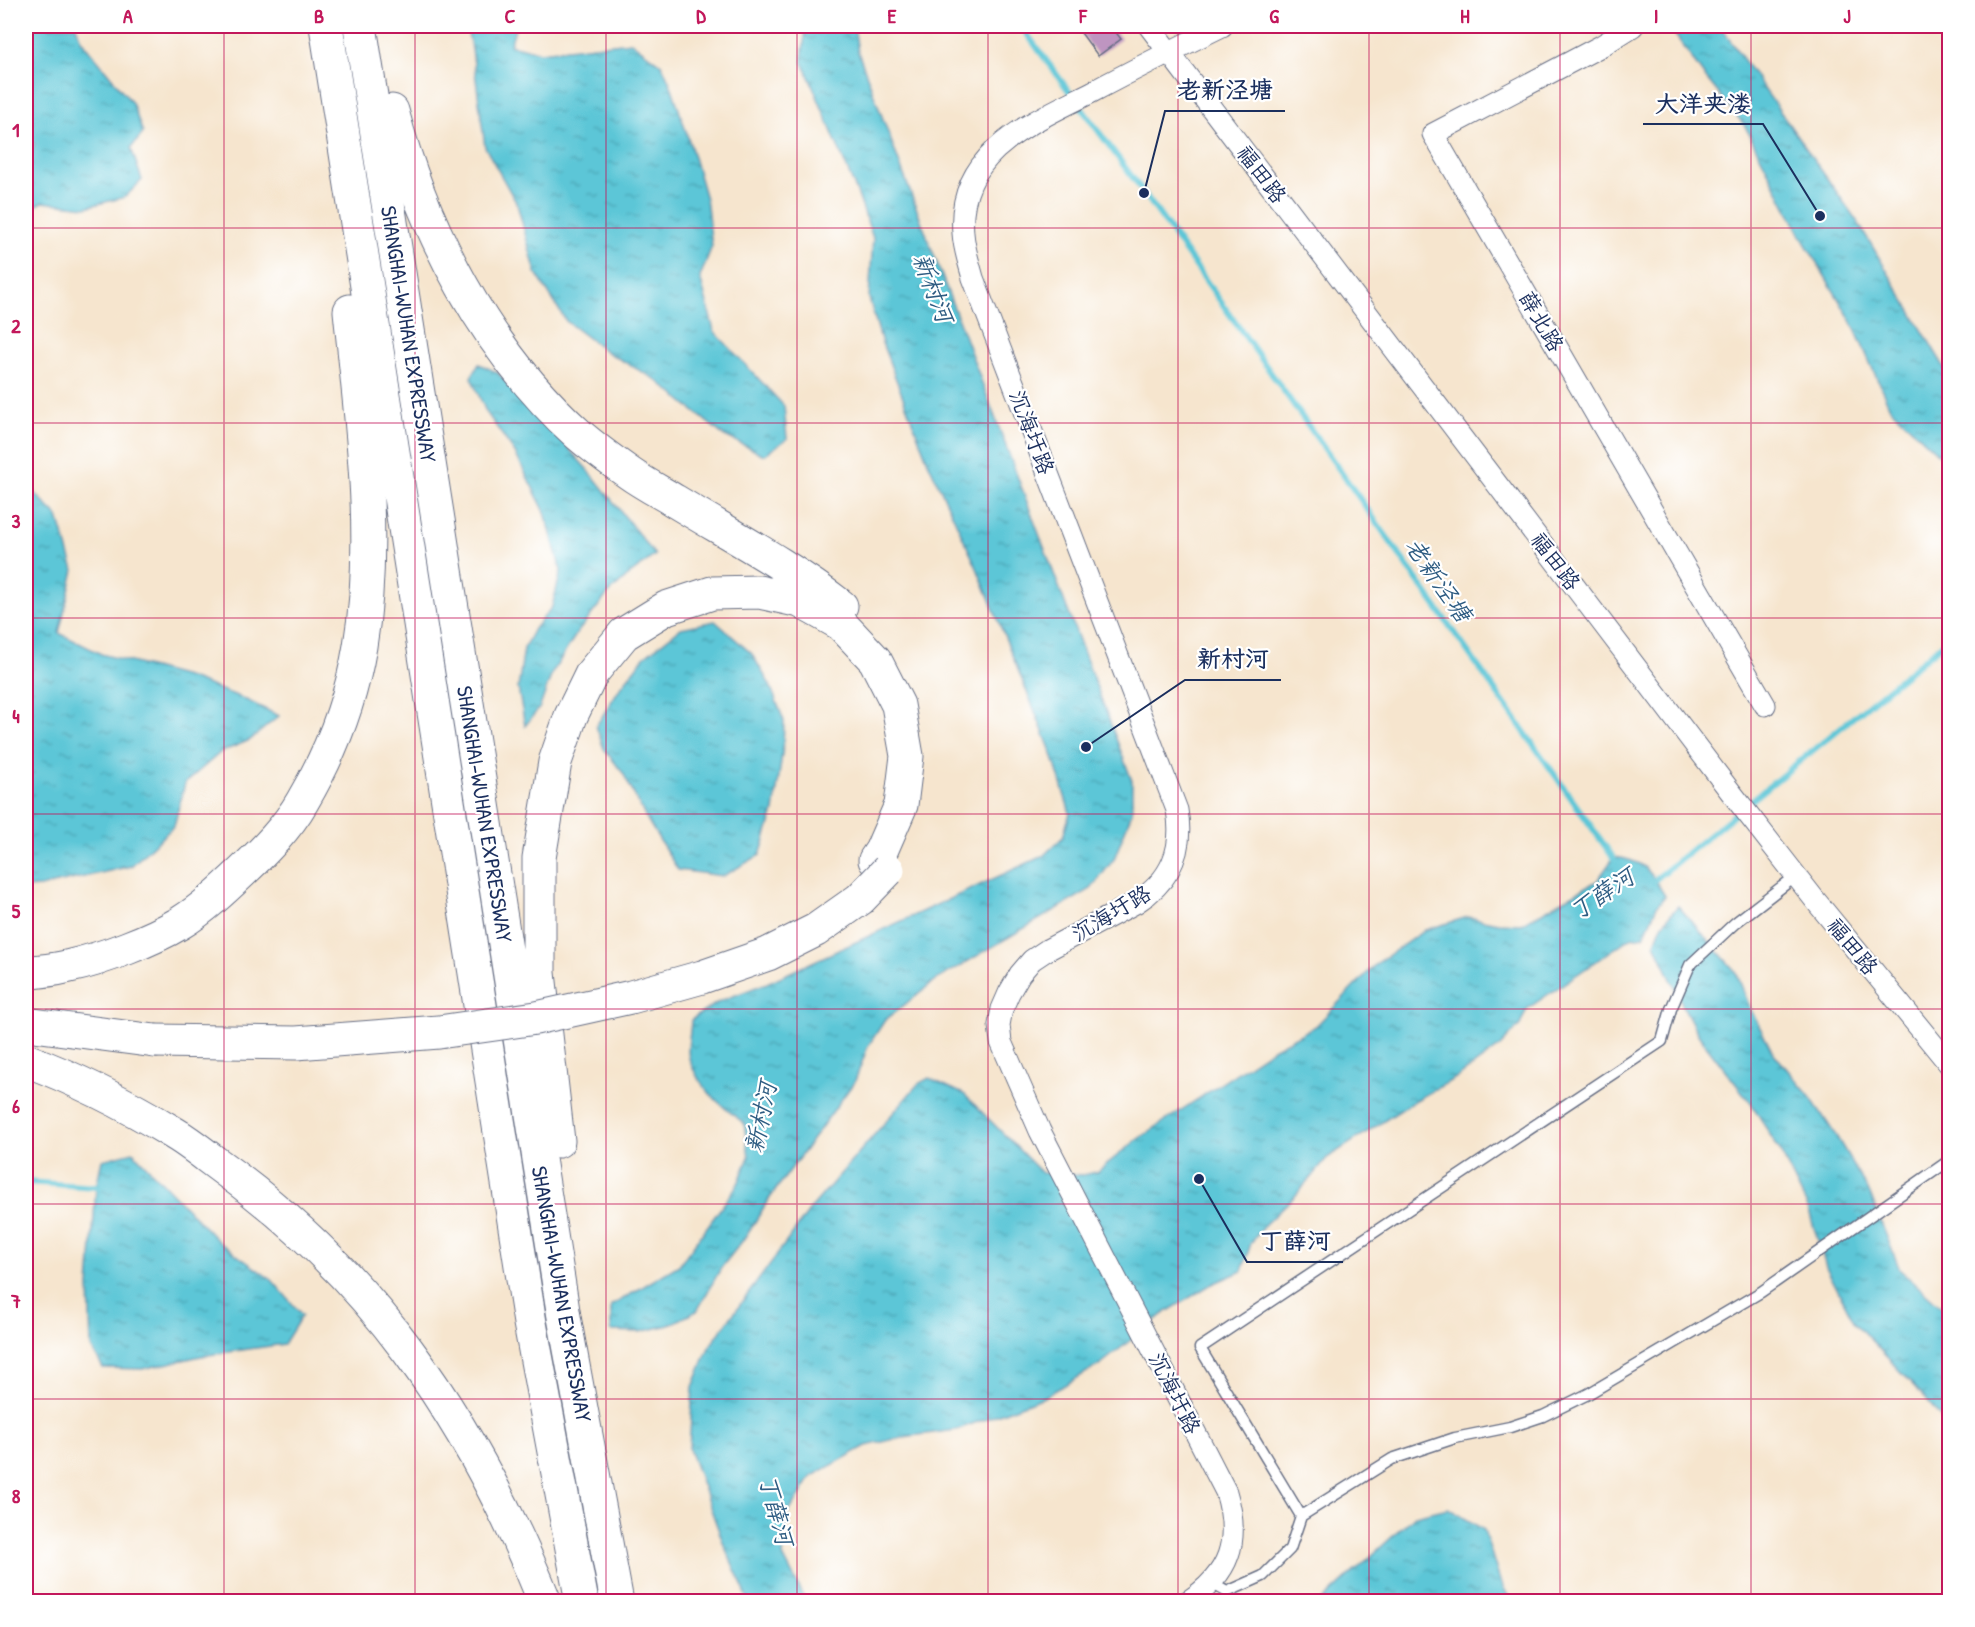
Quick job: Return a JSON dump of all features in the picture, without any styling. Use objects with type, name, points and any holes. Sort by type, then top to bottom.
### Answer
[{"type":"highway","points":[[26,973],[71,966],[127,948],[180,923],[225,887],[266,849],[301,804],[327,754],[347,701],[360,646],[366,592],[366,484],[324,26]]},
{"type":"highway","name":"SHANGHAI-WUHAN EXPRESSWAY","points":[[324,26],[530,1323],[582,1602]]},
{"type":"highway","name":"SHANGHAI-WUHAN EXPRESSWAY","points":[[360,26],[564,1317],[617,1602]]},
{"type":"highway","points":[[26,1024],[155,1033],[294,1028],[437,1017],[533,1003],[628,982],[696,963],[763,940],[810,918],[881,865],[896,858],[918,809],[923,752],[912,698],[888,651],[850,612],[813,584],[630,474],[578,434],[531,385],[491,332],[455,273],[427,215],[402,151],[386,88],[376,26]]},
{"type":"highway","points":[[599,1504],[539,973],[539,858],[555,762],[571,716],[592,673],[624,634],[666,608],[712,593],[759,591],[800,601],[841,624],[875,660],[898,705],[906,756],[901,806],[881,851],[881,865]]},
{"type":"highway","points":[[26,1010],[155,1033]]},
{"type":"highway","points":[[26,1060],[107,1097],[173,1132],[235,1177],[291,1224],[344,1276],[407,1349],[471,1446],[504,1509],[545,1602]]},
{"type":"street","name":"福田路","points":[[1149,26],[1730,791],[1950,1065]]},
{"type":"street","name":"沉海圩路","points":[[1187,1602],[1221,1572],[1228,1558],[1232,1542],[1231,1507],[1226,1492],[1040,1131],[1001,1042],[999,1025],[1009,993],[1020,974],[1032,960],[1150,894],[1172,866],[1180,828],[1177,810],[981,300],[965,251],[963,231],[969,191],[978,171],[991,152],[1012,135],[1056,110],[1222,26]]},
{"type":"street","name":"薛北路","points":[[1633,26],[1600,46],[1433,134],[1765,705]]},
{"type":"lane","points":[[1301,1516],[1200,1348],[1662,1041],[1671,1009],[1690,965],[1735,923],[1796,876]]},
{"type":"lane","points":[[1210,1583],[1227,1592],[1263,1576],[1290,1549],[1301,1516],[1392,1459],[1455,1438],[1510,1427],[1532,1420],[1588,1394],[1761,1292],[1950,1160]]},
{"type":"water","points":[[26,26],[76,26],[81,40],[132,103],[143,133],[131,148],[142,180],[125,197],[86,207],[43,202],[26,211],[26,174],[34,144],[26,127]]},
{"type":"water","points":[[466,26],[516,26],[510,45],[540,52],[631,42],[662,65],[672,88],[706,199],[712,246],[700,277],[714,331],[784,406],[787,439],[764,455],[723,435],[655,379],[607,352],[566,321],[536,273],[517,204],[485,147],[472,49]]},
{"type":"water","points":[[806,26],[854,26],[858,52],[1132,781],[1132,812],[1114,859],[1091,889],[936,980],[885,1020],[868,1046],[855,1081],[767,1202],[747,1235],[721,1268],[697,1311],[669,1325],[640,1332],[611,1331],[611,1306],[679,1265],[738,1184],[749,1157],[744,1123],[711,1095],[693,1068],[688,1054],[691,1020],[720,1001],[767,983],[1043,856],[1063,837],[1070,813],[1052,754],[977,568],[928,462],[882,343],[869,298],[873,238],[858,195],[802,60]]},
{"type":"water","points":[[1669,26],[1720,26],[1859,224],[1949,375],[1949,464],[1890,408],[1851,320],[1801,236],[1745,126],[1702,73]]},
{"type":"water","points":[[479,364],[497,372],[563,442],[655,555],[607,595],[577,633],[552,673],[540,707],[525,726],[518,688],[524,648],[534,629],[552,607],[561,571],[545,512],[515,453],[486,412],[471,377]]},
{"type":"water","points":[[26,484],[58,517],[74,570],[59,633],[101,654],[190,678],[242,698],[279,716],[250,740],[221,752],[185,783],[174,826],[131,866],[40,887],[26,888]]},
{"type":"water","points":[[715,621],[752,654],[770,685],[784,721],[783,747],[774,811],[760,855],[723,876],[678,870],[646,818],[623,773],[604,749],[596,726],[618,691],[644,657],[681,628]]},
{"type":"water","points":[[1614,857],[1633,861],[1646,868],[1665,896],[1657,906],[1644,936],[1630,938],[1527,1009],[1520,1025],[1499,1047],[1459,1076],[1416,1100],[1327,1158],[1296,1195],[1265,1224],[1251,1243],[1242,1271],[1210,1285],[1163,1314],[1101,1364],[1044,1397],[956,1430],[903,1437],[866,1446],[812,1476],[787,1515],[783,1556],[806,1601],[749,1601],[724,1545],[689,1449],[693,1387],[709,1347],[812,1207],[918,1084],[929,1078],[964,1094],[1042,1173],[1083,1175],[1097,1172],[1138,1139],[1273,1049],[1316,1026],[1376,964],[1425,930],[1468,917],[1498,923],[1521,924],[1597,881]]},
{"type":"water","points":[[1678,906],[1736,972],[1751,1010],[1772,1051],[1811,1098],[1838,1139],[1869,1192],[1900,1270],[1949,1314],[1949,1428],[1926,1399],[1855,1323],[1826,1267],[1808,1208],[1780,1151],[1753,1106],[1699,1036],[1683,1006],[1655,943],[1662,925]]},
{"type":"water","points":[[133,1152],[219,1242],[272,1280],[302,1315],[284,1344],[201,1356],[142,1369],[103,1368],[91,1347],[89,1287],[96,1187],[102,1160]]},
{"type":"water","points":[[1448,1508],[1484,1530],[1500,1581],[1511,1601],[1322,1601],[1415,1516]]},
{"type":"building","points":[[1076,26],[1111,26],[1121,39],[1098,56]]},
{"type":"waterway","name":"老新泾塘","points":[[1021,26],[1144,193],[1617,863]]},
{"type":"waterway","name":"丁薛河","points":[[1651,883],[1950,638]]},
{"type":"waterway","points":[[26,1182],[96,1187]]},
{"type":"place","name":"老新泾塘","points":[[1144,193]]},
{"type":"place","name":"大洋夹溇","points":[[1820,216]]},
{"type":"place","name":"新村河","points":[[1086,747]]},
{"type":"place","name":"丁薛河","points":[[1199,1179]]}]
